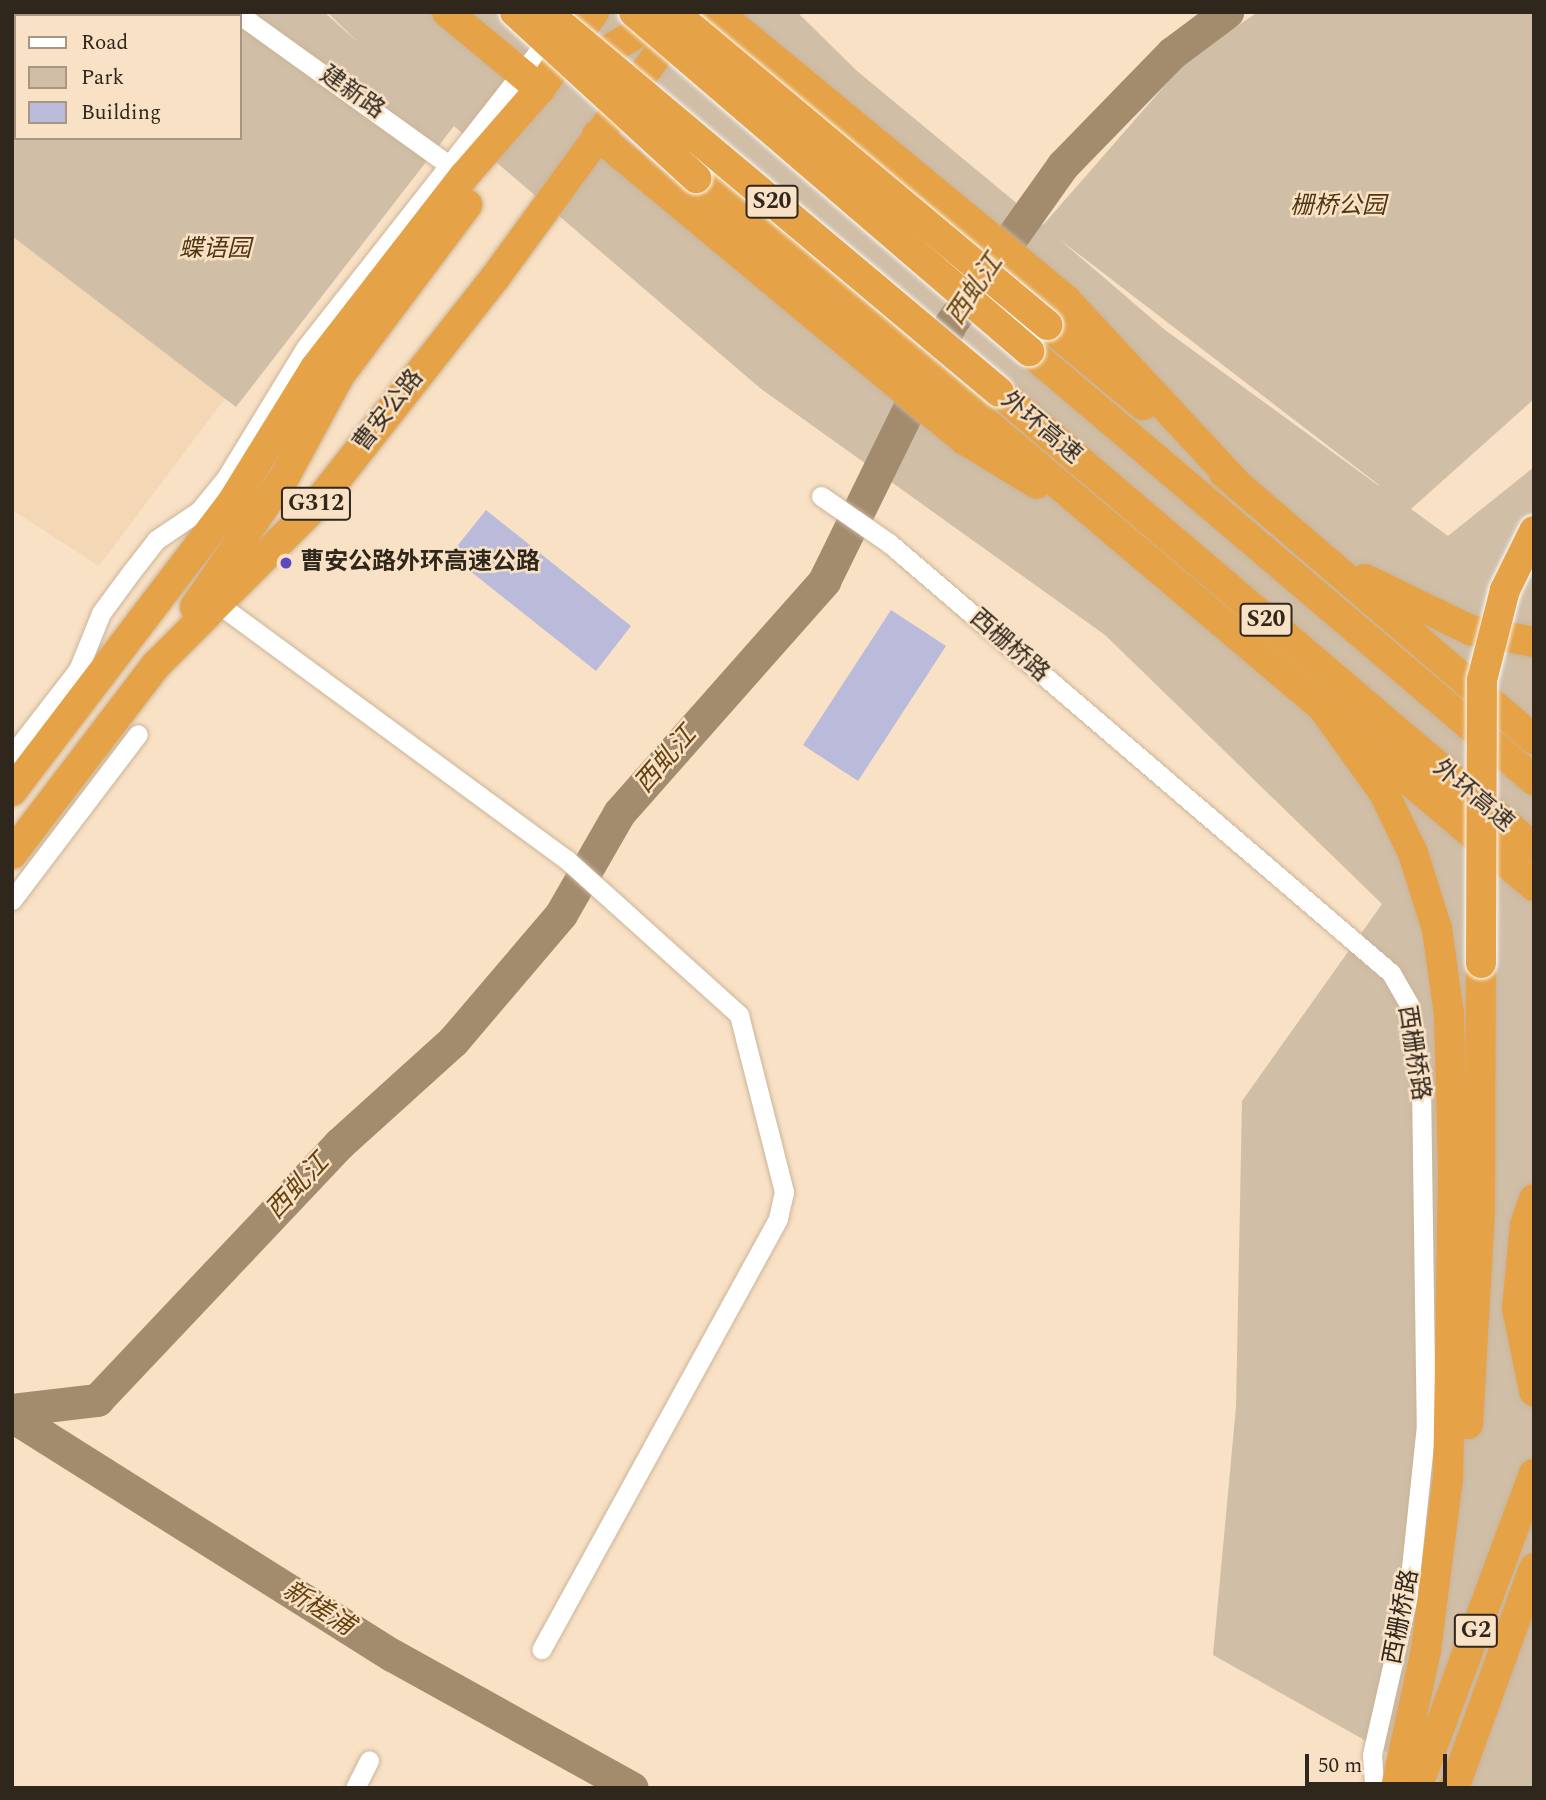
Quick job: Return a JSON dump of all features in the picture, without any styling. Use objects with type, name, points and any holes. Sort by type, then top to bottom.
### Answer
[{"type":"highway","points":[[447,12],[543,80]]},
{"type":"highway","points":[[514,12],[973,428]]},
{"type":"highway","name":"外环高速","points":[[546,12],[999,392],[1534,848]]},
{"type":"highway","name":"G312","points":[[12,792],[231,505],[315,368],[457,170],[543,80],[594,12]]},
{"type":"highway","points":[[156,665],[285,476],[339,376],[543,80],[613,12]]},
{"type":"highway","name":"曹安公路","points":[[12,854],[156,665],[316,505],[494,278],[688,12]]},
{"type":"highway","points":[[717,12],[1066,300],[1239,486]]},
{"type":"highway","points":[[543,80],[658,15]]},
{"type":"highway","points":[[658,15],[607,90],[597,135],[841,340],[973,428],[1120,536],[1534,886]]},
{"type":"highway","points":[[658,15],[1047,326],[1239,486],[1534,740]]},
{"type":"highway","name":"外环高速","points":[[658,15],[1029,351],[1534,780]]},
{"type":"highway","points":[[1396,1788],[1449,1567],[1472,1390],[1480,1212],[1482,680],[1505,590],[1534,530]]},
{"type":"highway","points":[[1323,558],[1470,630],[1534,642]]},
{"type":"highway","points":[[1323,708],[1384,793],[1413,853],[1437,929],[1448,1014],[1452,1221],[1448,1478],[1426,1650],[1396,1788]]},
{"type":"highway","points":[[1534,1199],[1525,1225],[1517,1308],[1534,1391]]},
{"type":"highway","name":"G2","points":[[1417,1788],[1534,1474]]},
{"type":"highway","name":"G2","points":[[1454,1788],[1534,1568]]},
{"type":"street","points":[[543,80],[570,12]]},
{"type":"street","name":"建新路","points":[[242,16],[457,170]]},
{"type":"street","points":[[12,755],[78,670],[101,613],[132,571],[156,540],[199,511],[226,478],[306,347],[457,170]]},
{"type":"street","name":"西栅桥路","points":[[821,496],[889,543],[1391,973],[1410,1006],[1421,1084],[1426,1425],[1408,1596],[1372,1755],[1374,1782],[1381,1788]]},
{"type":"street","points":[[217,603],[566,859],[739,1015],[784,1192],[778,1219],[542,1649]]},
{"type":"street","points":[[12,900],[138,734]]},
{"type":"street","points":[[355,1788],[369,1760]]},
{"type":"shaded area","points":[[242,138],[423,155],[217,409],[99,566],[12,510],[12,222]]},
{"type":"green space","points":[[12,12],[324,12],[360,44],[327,12],[797,12],[857,71],[1043,225],[1188,59],[1258,12],[1534,12],[1534,399],[1411,509],[1448,536],[1534,467],[1534,1788],[1450,1788],[1213,1655],[1236,1407],[1242,1101],[1382,904],[1105,635],[760,388],[454,126],[236,407],[12,236]],"holes":[[[1059,239],[1379,485],[1165,330]]]},
{"type":"building","points":[[486,510],[631,626],[596,671],[450,555]]},
{"type":"building","points":[[891,610],[946,646],[858,781],[803,745]]},
{"type":"waterway","name":"西虬江","points":[[12,1410],[97,1400],[339,1144],[453,1041],[561,914],[619,813],[824,581],[951,323],[1063,165],[1172,53],[1227,12]]},
{"type":"waterway","name":"新槎浦","points":[[12,1416],[392,1655],[632,1788]]},
{"type":"place","name":"曹安公路外环高速公路","points":[[286,563]]},
{"type":"park label","name":"栅桥公园","points":[[1338,207]]},
{"type":"park label","name":"蝶语园","points":[[215,250]]}]
